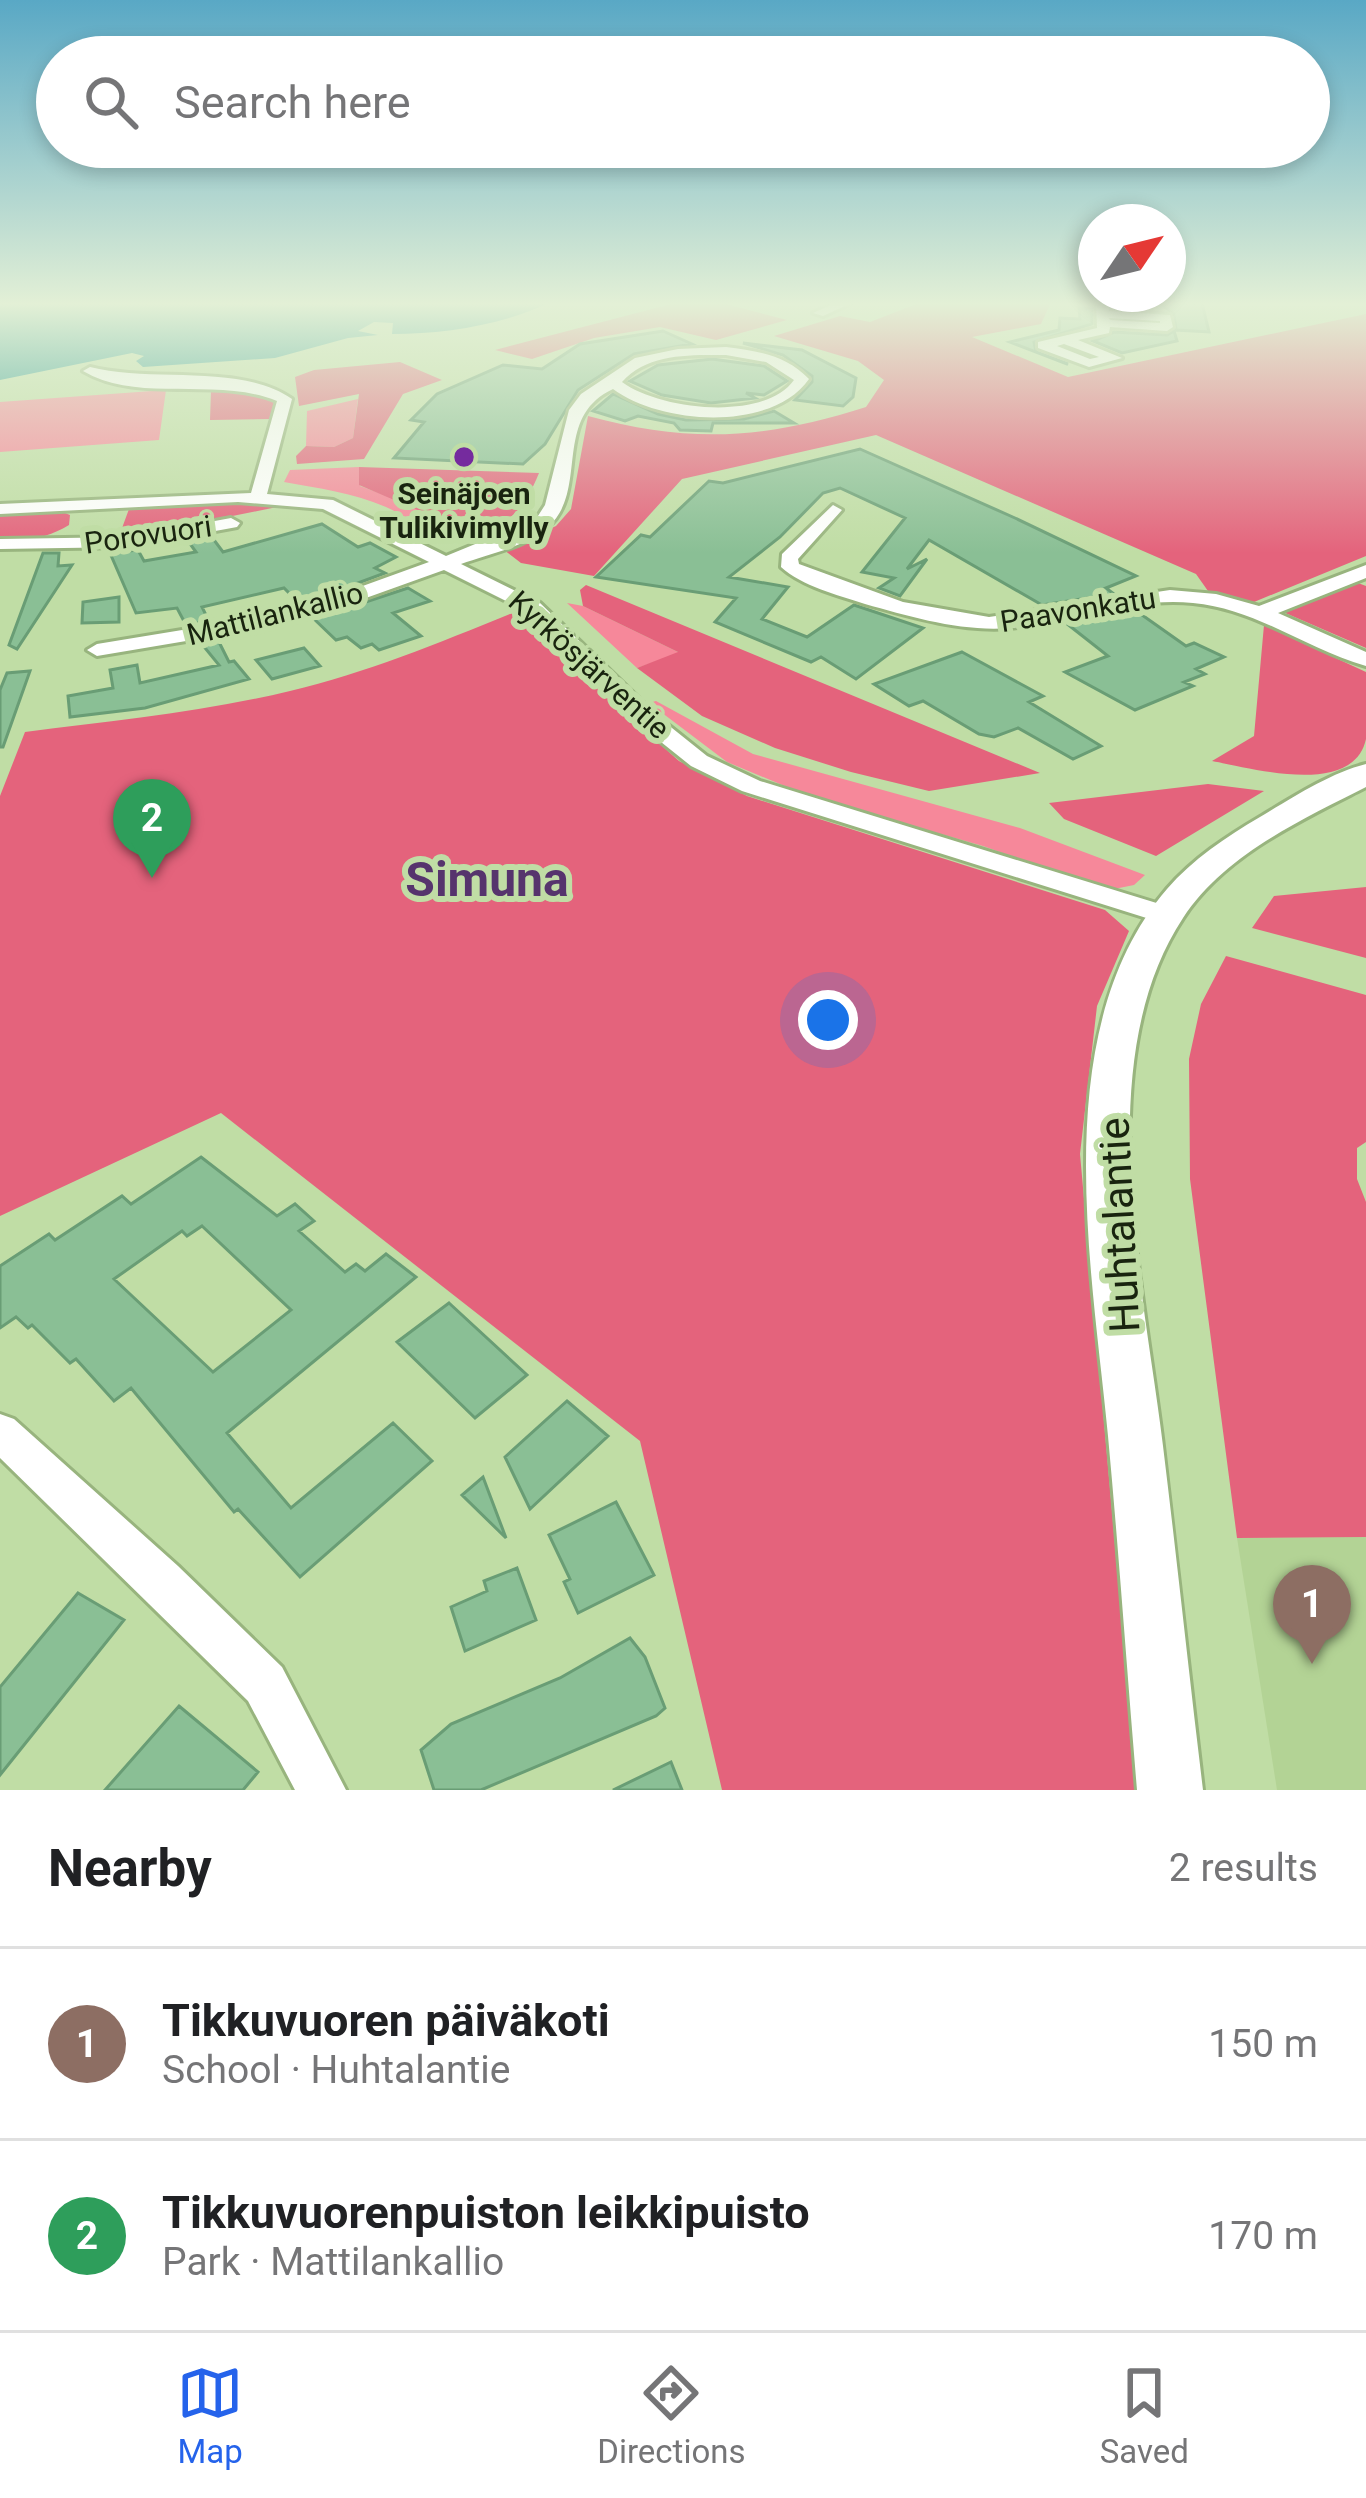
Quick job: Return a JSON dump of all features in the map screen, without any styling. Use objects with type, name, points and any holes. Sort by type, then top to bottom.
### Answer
[{"type":"main road","name":"Huhtalantie","points":[[1170,1790],[1119,1286],[1108,1120],[1121,1036],[1138,968],[1166,915],[1228,853],[1366,774]]},
{"type":"street","points":[[250,387],[285,399],[258,496]]},
{"type":"street","name":"Mattilankallio","points":[[97,650],[250,625],[331,604],[543,523],[554,505],[576,410],[593,390],[603,387]]},
{"type":"street","points":[[617,387],[650,404],[718,411],[782,400],[798,387]]},
{"type":"street","name":"Kyrkösjärventie","points":[[0,509],[258,496],[327,504],[533,607],[649,721],[716,769],[788,798],[972,851],[1166,915]]},
{"type":"street","name":"Porovuori","points":[[65,545],[84,505]]},
{"type":"street","name":"Paavonkatu","points":[[832,510],[789,558],[790,567],[971,625],[1174,596],[1228,603],[1259,613],[1366,660]]},
{"type":"street","name":"Porovuori","points":[[0,544],[163,538],[230,523]]},
{"type":"street","points":[[1259,613],[1366,571]]},
{"type":"street","points":[[0,1432],[162,1580],[265,1684],[321,1790]]},
{"type":"shaded area","points":[[296,387],[424,387],[403,394],[364,459],[297,464],[296,456],[306,446],[334,447],[353,438],[359,394],[299,406]]},
{"type":"shaded area","points":[[880,387],[1366,387],[1366,556],[1254,602],[1208,591],[1196,574],[876,435],[682,479],[594,576],[521,563],[504,550],[556,526],[571,509],[588,416],[660,431],[728,434],[795,426],[866,407]]},
{"type":"shaded area","points":[[239,388],[279,403],[271,419],[210,420],[211,391]]},
{"type":"shaded area","points":[[166,390],[159,440],[0,452],[0,402]]},
{"type":"shaded area","points":[[358,399],[353,438],[334,447],[306,446],[307,411]]},
{"type":"shaded area","points":[[359,467],[360,486],[425,510],[473,539],[440,535],[361,498],[284,482],[290,470]]},
{"type":"shaded area","points":[[359,467],[539,473],[513,515],[468,537],[467,531],[359,485]]},
{"type":"shaded area","points":[[297,503],[118,539],[129,509]]},
{"type":"shaded area","points":[[60,511],[70,515],[69,525],[52,533],[27,539],[0,537],[0,515]]},
{"type":"shaded area","points":[[1358,583],[1366,586],[1366,648],[1283,612]]},
{"type":"shaded area","points":[[586,585],[1040,773],[929,791],[775,748],[702,716],[637,668],[678,652],[583,606],[580,590]]},
{"type":"shaded area","points":[[567,603],[583,606],[680,653],[637,668]]},
{"type":"shaded area","points":[[525,608],[598,689],[679,761],[747,796],[1105,910],[1129,931],[1097,1006],[1080,1154],[1137,1790],[722,1790],[640,1441],[221,1113],[0,1216],[0,796],[25,732],[191,710],[290,691],[380,665]]},
{"type":"shaded area","points":[[1264,625],[1366,672],[1366,739],[1357,757],[1342,768],[1299,775],[1212,761],[1254,736]]},
{"type":"shaded area","points":[[656,701],[753,754],[1020,828],[1145,875],[1134,885],[1114,889],[1084,882],[983,846],[811,797],[727,762],[649,703]]},
{"type":"shaded area","points":[[1208,784],[1264,791],[1156,856],[1064,819],[1049,803]]},
{"type":"shaded area","points":[[1366,887],[1366,958],[1252,928],[1274,896]]},
{"type":"shaded area","points":[[1226,956],[1366,995],[1366,1142],[1357,1148],[1357,1179],[1366,1202],[1366,1537],[1237,1538],[1190,1179],[1189,1059],[1201,1004]]},
{"type":"shaded area","points":[[1366,1537],[1366,1790],[1277,1790],[1237,1538]]},
{"type":"building","points":[[454,387],[583,387],[545,444],[523,464],[394,458],[424,422],[411,420],[437,394]]},
{"type":"building","points":[[643,387],[778,387],[764,395],[746,393],[755,398],[711,403],[662,395]]},
{"type":"building","points":[[808,387],[855,387],[853,397],[843,406],[795,400]]},
{"type":"building","points":[[613,394],[658,414],[686,420],[744,419],[774,411],[794,423],[713,423],[711,431],[680,430],[674,423],[638,416],[625,421],[593,411]]},
{"type":"building","points":[[860,449],[1136,576],[1106,588],[1114,594],[1042,605],[929,540],[907,569],[927,559],[900,596],[879,588],[894,578],[862,572],[905,518],[840,488],[823,493],[780,537],[729,577],[788,587],[762,619],[807,637],[854,605],[923,628],[856,679],[821,657],[811,662],[715,622],[736,598],[596,577],[641,535],[650,537],[709,481],[723,483]]},
{"type":"building","points":[[322,524],[358,547],[370,543],[396,557],[375,568],[385,573],[323,596],[298,602],[284,588],[202,607],[209,621],[186,625],[177,608],[136,613],[110,553],[138,550],[144,561],[196,552],[188,541],[211,536],[223,552]]},
{"type":"building","points":[[43,553],[59,553],[58,566],[72,565],[17,649],[9,645]]},
{"type":"building","points":[[408,588],[430,601],[393,613],[421,636],[379,650],[372,644],[361,648],[347,637],[336,640],[314,619]]},
{"type":"building","points":[[119,597],[119,622],[82,623],[83,602]]},
{"type":"building","points":[[1135,610],[1186,646],[1194,643],[1224,657],[1196,669],[1205,674],[1184,682],[1193,686],[1135,710],[1065,672],[1108,656],[1066,623]]},
{"type":"building","points":[[218,640],[229,662],[234,661],[249,679],[145,708],[70,717],[68,696],[113,688],[110,670],[137,665],[140,683],[219,665],[201,643]]},
{"type":"building","points":[[304,648],[320,666],[272,679],[256,660]]},
{"type":"building","points":[[962,652],[1043,696],[1029,702],[1101,746],[1073,759],[1018,728],[994,737],[979,734],[923,701],[909,706],[874,684]]},
{"type":"building","points":[[30,671],[0,747],[0,690],[7,673]]},
{"type":"building","points":[[201,1157],[277,1216],[295,1204],[314,1221],[299,1231],[345,1272],[356,1264],[365,1271],[386,1254],[416,1277],[227,1433],[291,1508],[393,1423],[432,1461],[300,1577],[238,1509],[234,1512],[131,1388],[114,1401],[76,1359],[70,1363],[32,1325],[28,1328],[16,1317],[0,1328],[0,1266],[49,1234],[55,1240],[122,1196],[131,1204]],"holes":[[[202,1226],[291,1310],[213,1372],[114,1279],[182,1231],[187,1236]]]},
{"type":"building","points":[[449,1303],[527,1375],[475,1418],[397,1342]]},
{"type":"building","points":[[567,1401],[608,1436],[530,1509],[505,1457]]},
{"type":"building","points":[[483,1477],[506,1538],[462,1495]]},
{"type":"building","points":[[616,1502],[654,1575],[578,1613],[564,1582],[570,1579],[549,1535]]},
{"type":"building","points":[[517,1568],[536,1620],[465,1651],[451,1607],[487,1591],[484,1581]]},
{"type":"building","points":[[78,1593],[124,1620],[0,1775],[0,1687]]},
{"type":"building","points":[[630,1638],[645,1657],[665,1708],[656,1716],[481,1790],[434,1790],[421,1750],[451,1724],[560,1678]]},
{"type":"building","points":[[179,1706],[258,1772],[243,1790],[105,1790]]},
{"type":"building","points":[[671,1762],[682,1790],[613,1790]]},
{"type":"place","name":"Seinäjoen Tulikivimylly","points":[[464,457]]},
{"type":"place","name":"Tikkuvuorenpuiston leikkipuisto","points":[[152,878]]},
{"type":"place","name":"Tikkuvuoren päiväkoti","points":[[1312,1664]]},
{"type":"district","name":"Simuna","points":[[487,879]]}]
